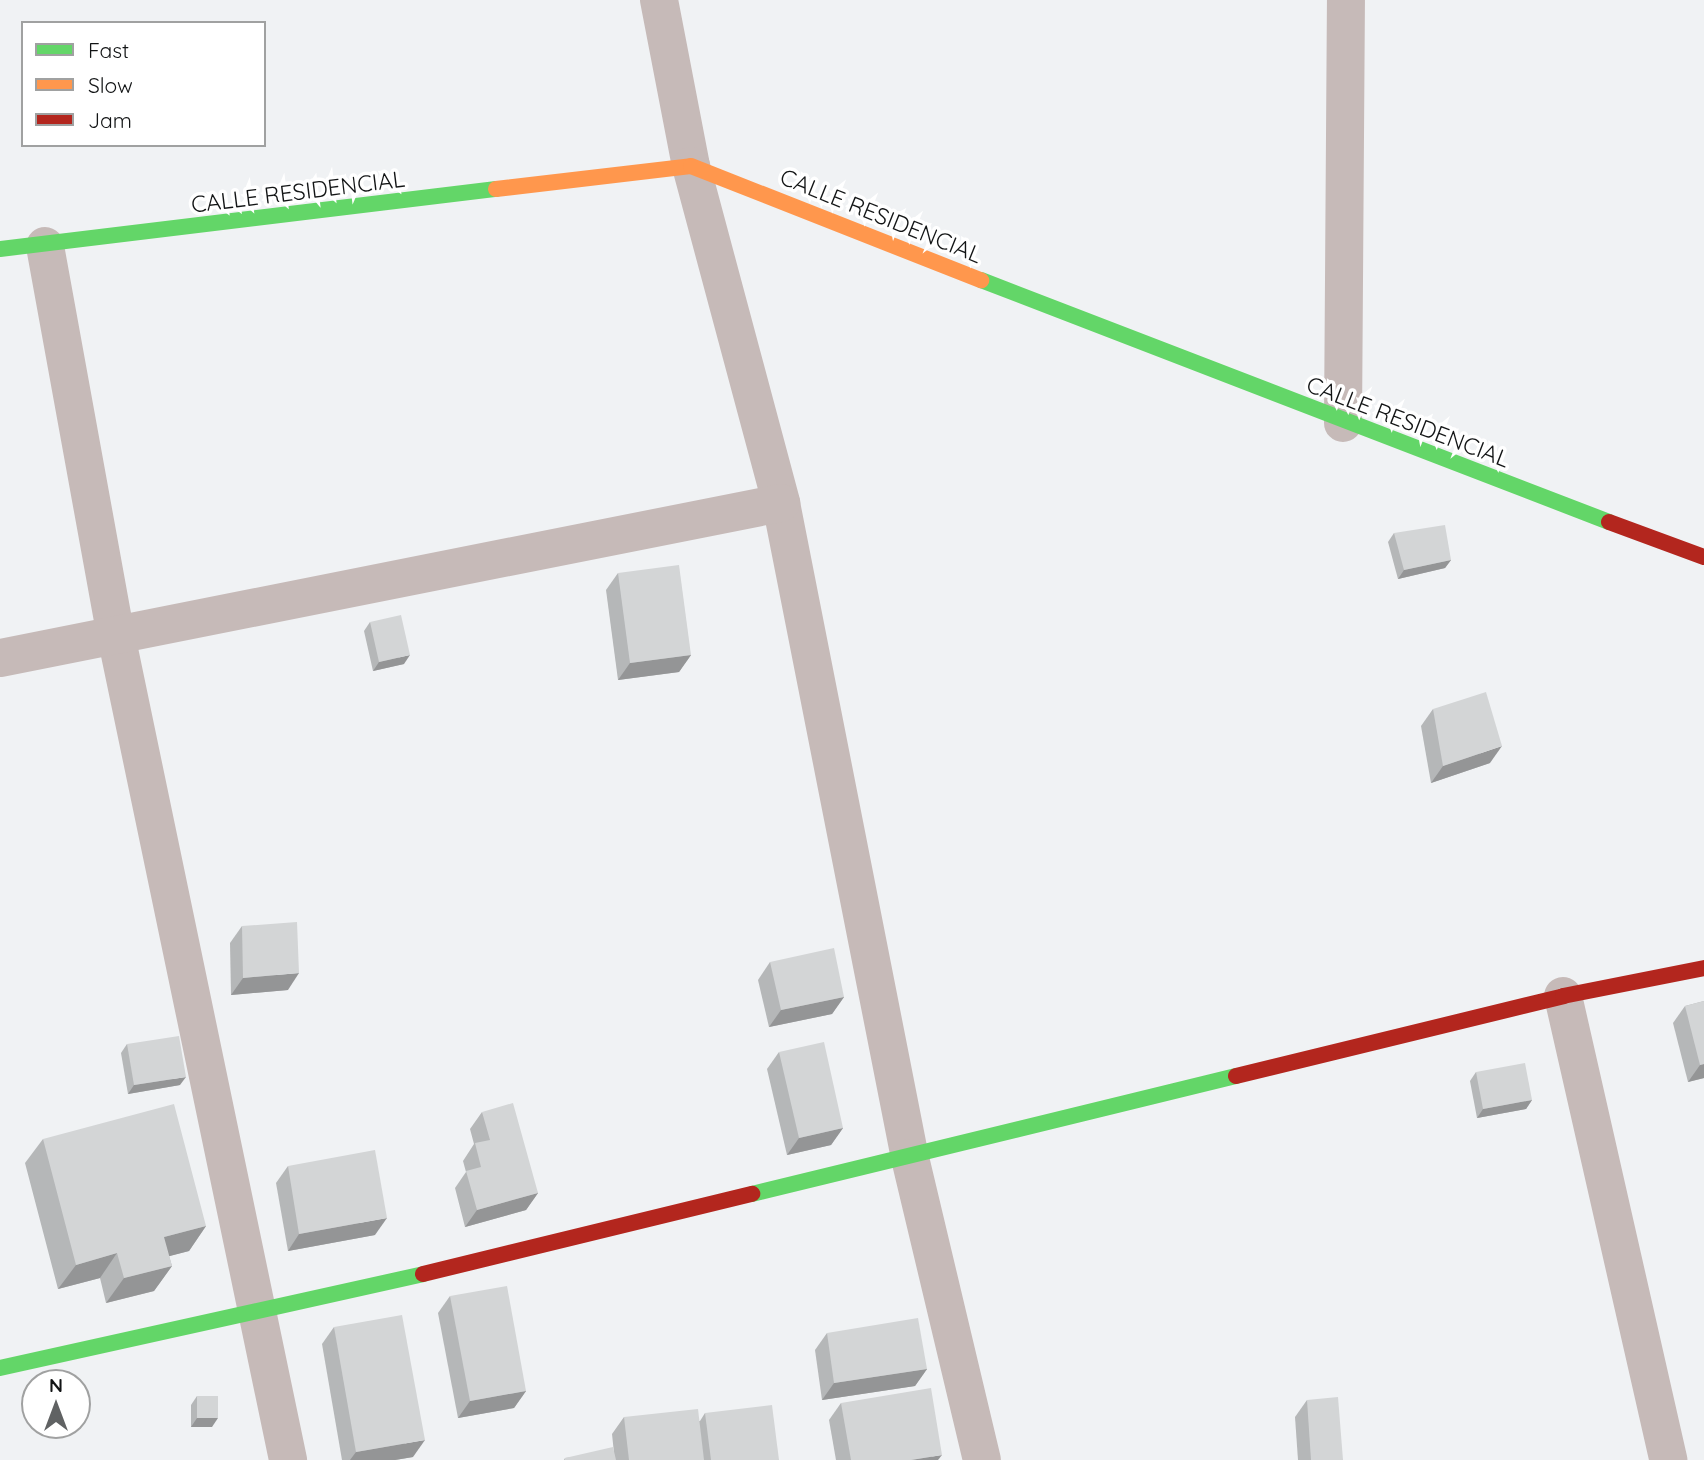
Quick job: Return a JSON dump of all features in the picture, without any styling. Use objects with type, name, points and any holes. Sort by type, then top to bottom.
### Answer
[{"type":"main road","name":"CALLE RESIDENCIAL","points":[[0,249],[45,246],[691,166],[1343,423],[1704,557]]},
{"type":"main road","points":[[0,1368],[257,1314],[1563,996],[1704,968]]},
{"type":"street","points":[[659,0],[691,166],[782,503],[910,1157],[982,1460]]},
{"type":"street","points":[[1343,423],[1346,0]]},
{"type":"street","points":[[45,246],[116,635],[288,1460]]},
{"type":"street","points":[[0,657],[782,503]]},
{"type":"street","points":[[1563,996],[1668,1460]]},
{"type":"building","points":[[1445,525],[1451,560],[1404,570],[1394,533]]},
{"type":"building","points":[[679,565],[691,655],[630,663],[618,573]]},
{"type":"building","points":[[401,615],[410,655],[379,662],[370,622]]},
{"type":"building","points":[[1486,692],[1502,746],[1443,766],[1433,709]]},
{"type":"building","points":[[297,922],[299,973],[243,978],[242,926]]},
{"type":"building","points":[[834,948],[844,997],[781,1010],[770,962]]},
{"type":"building","points":[[1704,1001],[1704,1064],[1700,1065],[1685,1006]]},
{"type":"building","points":[[179,1036],[186,1077],[134,1085],[127,1044]]},
{"type":"building","points":[[824,1042],[843,1128],[799,1138],[779,1052]]},
{"type":"building","points":[[1525,1063],[1532,1100],[1483,1109],[1476,1072]]},
{"type":"building","points":[[513,1103],[538,1193],[477,1210],[466,1171],[481,1167],[475,1143],[490,1140],[482,1112]]},
{"type":"building","points":[[174,1104],[206,1226],[164,1237],[172,1266],[124,1278],[117,1253],[76,1265],[43,1139]]},
{"type":"building","points":[[375,1150],[387,1218],[299,1234],[288,1166]]},
{"type":"building","points":[[507,1286],[526,1391],[470,1401],[450,1296]]},
{"type":"building","points":[[402,1315],[425,1440],[356,1452],[334,1327]]},
{"type":"building","points":[[918,1318],[927,1369],[834,1383],[827,1333]]},
{"type":"building","points":[[931,1388],[942,1455],[911,1460],[851,1460],[841,1403]]},
{"type":"building","points":[[197,1396],[218,1396],[218,1418],[197,1418]]},
{"type":"building","points":[[1338,1397],[1343,1460],[1311,1460],[1307,1400]]},
{"type":"building","points":[[772,1405],[779,1460],[711,1460],[705,1413]]},
{"type":"building","points":[[698,1409],[704,1460],[629,1460],[624,1417]]},
{"type":"building","points":[[613,1447],[616,1460],[565,1460],[565,1458]]},
{"type":"traffic: fast","points":[[0,249],[496,189]]},
{"type":"traffic: fast","points":[[981,280],[1609,522]]},
{"type":"traffic: fast","points":[[752,1194],[1236,1076]]},
{"type":"traffic: fast","points":[[0,1368],[423,1274]]},
{"type":"traffic: slow","points":[[496,189],[691,166],[981,280]]},
{"type":"traffic: jam","points":[[1609,522],[1704,557]]},
{"type":"traffic: jam","points":[[1236,1076],[1563,996],[1704,968]]},
{"type":"traffic: jam","points":[[423,1274],[752,1194]]}]
